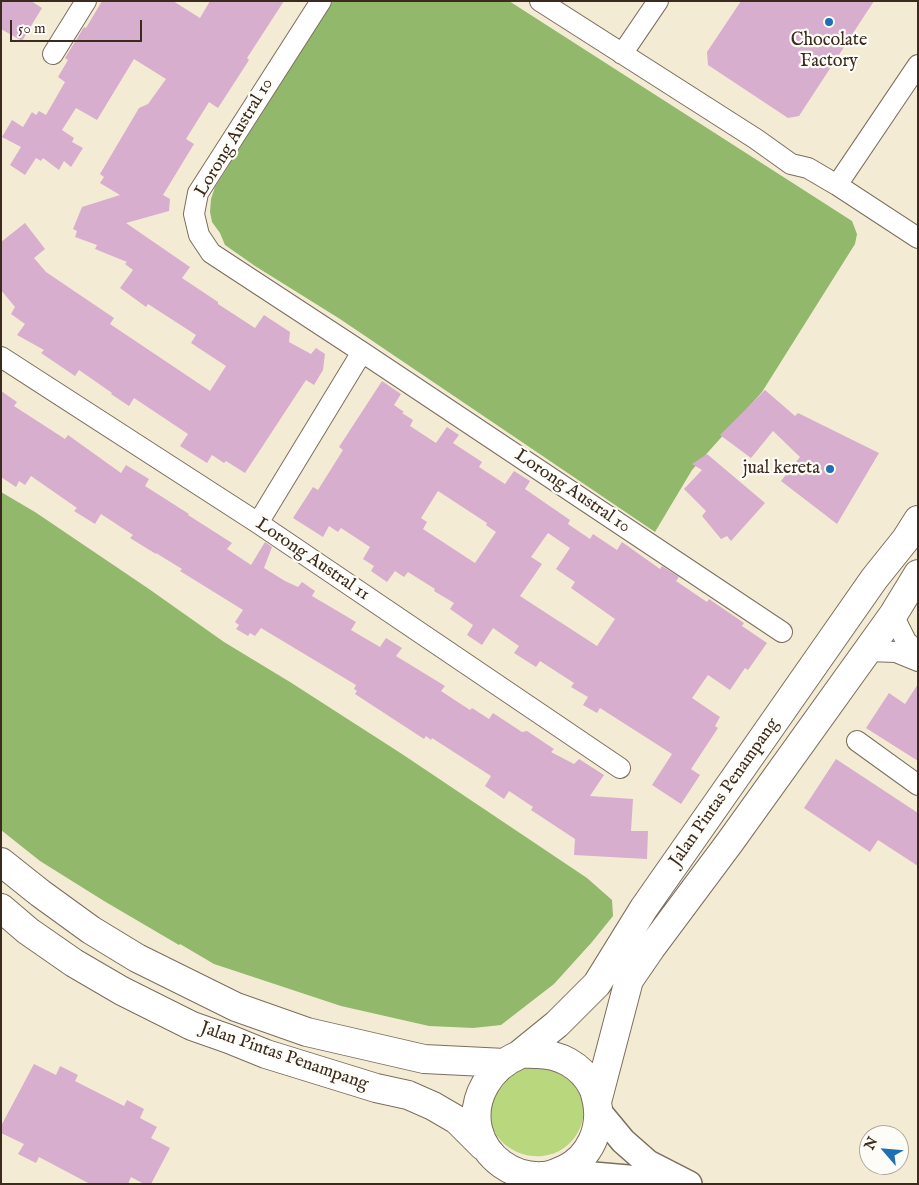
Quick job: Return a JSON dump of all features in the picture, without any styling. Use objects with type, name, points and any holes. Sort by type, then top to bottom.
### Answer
[{"type":"main road","name":"Jalan Pintas Penampang","points":[[1,862],[91,930],[137,958],[236,1007],[307,1032],[424,1059],[512,1058],[557,1024],[597,984],[644,908],[874,579],[914,533]]},
{"type":"main road","name":"Jalan Pintas Penampang","points":[[598,1107],[629,980],[868,651],[918,574]]},
{"type":"main road","name":"Jalan Pintas Penampang","points":[[1,908],[28,931],[74,963],[122,991],[192,1026],[266,1054],[408,1095],[433,1106],[457,1120],[506,1169]]},
{"type":"main road","points":[[542,1054],[566,1060],[586,1076],[592,1087],[598,1107],[598,1124],[594,1137],[580,1158],[554,1177],[521,1174],[506,1169],[483,1142],[478,1130],[476,1117],[481,1092],[495,1071],[512,1058],[542,1054]]},
{"type":"street","points":[[52,54],[86,1]]},
{"type":"street","name":"Lorong Austral 10","points":[[321,1],[198,192],[194,214],[198,235],[211,253],[782,632]]},
{"type":"street","points":[[540,1],[756,139],[791,164],[808,168],[918,238]]},
{"type":"street","points":[[622,54],[658,1]]},
{"type":"street","points":[[837,185],[918,65]]},
{"type":"street","points":[[258,523],[362,352]]},
{"type":"street","name":"Lorong Austral 11","points":[[1,357],[258,523],[620,768]]},
{"type":"street","points":[[893,615],[906,640],[918,653]]},
{"type":"street","points":[[868,651],[896,652],[918,661]]},
{"type":"street","points":[[857,741],[918,785]]},
{"type":"street","points":[[1,925],[17,934],[28,931]]},
{"type":"street","points":[[598,1107],[624,1141],[648,1163],[690,1184]]},
{"type":"street","points":[[554,1177],[628,1178],[653,1184]]},
{"type":"green space","points":[[333,1],[509,1],[852,221],[857,234],[855,244],[762,392],[692,470],[655,532],[340,319],[225,245],[220,233],[212,222],[210,212],[211,199],[215,187]]},
{"type":"green space","points":[[1,492],[35,512],[224,642],[402,754],[587,878],[612,900],[613,916],[554,984],[501,1025],[473,1028],[429,1026],[341,1006],[214,964],[104,901],[40,861],[1,830]]},
{"type":"green space","points":[[523,1064],[566,1072],[582,1095],[584,1114],[580,1128],[569,1144],[554,1153],[537,1156],[521,1153],[506,1145],[495,1133],[490,1117],[492,1097],[495,1089],[501,1081]]},
{"type":"building","points":[[1,1],[31,1],[42,8],[22,41],[1,29]]},
{"type":"building","points":[[102,1],[173,1],[200,18],[210,1],[284,1],[247,58],[249,60],[218,108],[209,102],[186,139],[194,144],[163,195],[170,199],[169,211],[126,223],[190,267],[182,278],[218,302],[218,304],[255,328],[264,315],[290,332],[289,342],[311,354],[316,348],[325,354],[323,370],[314,385],[306,380],[245,473],[212,455],[207,463],[180,446],[188,434],[134,398],[129,406],[79,370],[75,376],[41,353],[44,350],[17,335],[25,324],[11,314],[15,307],[1,290],[1,242],[25,223],[45,249],[34,258],[46,272],[114,318],[110,324],[210,391],[226,366],[191,343],[196,335],[148,304],[146,307],[120,288],[133,270],[125,264],[127,262],[95,249],[97,245],[75,237],[77,231],[73,229],[82,207],[120,195],[100,183],[104,177],[100,174],[139,108],[148,104],[166,79],[134,59],[97,120],[76,108],[62,130],[74,138],[72,142],[83,148],[71,167],[64,161],[59,170],[43,158],[41,161],[36,158],[25,175],[10,165],[21,147],[2,137],[12,120],[23,127],[32,112],[36,115],[39,111],[46,115],[65,82],[58,77],[68,60],[65,58]]},
{"type":"building","points":[[741,1],[874,1],[799,116],[788,118],[708,65],[707,52]]},
{"type":"building","points":[[382,381],[401,394],[394,405],[413,420],[410,426],[436,443],[447,427],[459,435],[453,443],[482,462],[479,467],[505,484],[514,471],[530,481],[525,489],[570,520],[568,524],[590,539],[593,534],[617,550],[622,542],[660,569],[662,566],[679,577],[676,581],[707,602],[709,599],[744,623],[742,626],[767,643],[748,670],[745,668],[730,690],[708,675],[692,698],[720,717],[715,726],[718,728],[691,769],[700,775],[681,804],[652,785],[672,754],[600,708],[597,713],[583,705],[588,697],[571,687],[574,683],[540,661],[536,667],[514,653],[519,646],[493,628],[482,645],[467,635],[473,625],[450,609],[454,603],[408,572],[404,577],[395,571],[387,582],[371,571],[374,566],[363,559],[370,547],[341,528],[338,532],[329,526],[323,537],[293,518],[313,487],[318,490],[343,450],[339,447]],"holes":[[[438,491],[487,523],[486,525],[496,532],[475,563],[423,529],[427,522],[421,518]],[[548,533],[570,548],[556,569],[575,582],[571,588],[615,619],[597,646],[520,596],[542,564],[531,557]]]},
{"type":"building","name":"jual kereta","points":[[765,390],[795,416],[798,413],[879,453],[837,524],[781,481],[800,457],[773,431],[751,458],[720,435]]},
{"type":"building","points":[[1,391],[17,402],[14,406],[65,439],[68,435],[121,473],[126,465],[149,479],[145,486],[232,543],[227,549],[251,565],[265,542],[272,547],[264,568],[298,587],[302,582],[315,591],[312,596],[356,622],[351,630],[380,647],[386,638],[402,648],[396,656],[445,686],[441,691],[470,710],[472,708],[489,719],[493,713],[522,732],[527,731],[554,749],[551,752],[574,764],[579,759],[604,775],[590,796],[633,799],[631,831],[648,831],[647,859],[574,855],[575,839],[531,810],[533,807],[509,791],[504,799],[485,786],[491,776],[432,738],[431,740],[426,736],[424,739],[355,694],[357,691],[354,689],[356,685],[261,628],[255,636],[250,633],[248,636],[236,629],[239,625],[235,622],[243,610],[180,571],[182,569],[130,538],[133,535],[101,514],[95,524],[74,511],[77,508],[31,476],[25,485],[19,481],[16,487],[1,477]]},
{"type":"building","name":"jual kereta","points":[[707,454],[765,503],[731,541],[727,536],[721,539],[702,516],[706,511],[684,489],[702,470],[692,464]]},
{"type":"building","points":[[918,684],[918,761],[866,728],[889,693],[905,704]]},
{"type":"building","points":[[836,759],[918,813],[918,866],[878,840],[870,852],[804,808]]},
{"type":"building","points":[[34,1064],[56,1075],[60,1066],[78,1075],[75,1081],[124,1106],[127,1100],[144,1109],[140,1118],[157,1127],[151,1138],[170,1148],[151,1184],[144,1184],[131,1177],[128,1184],[90,1184],[39,1157],[36,1163],[18,1154],[24,1144],[1,1133],[1,1126]]},
{"type":"place","name":"Chocolate Factory","points":[[829,22]]},
{"type":"place","name":"jual kereta","points":[[830,469]]}]
